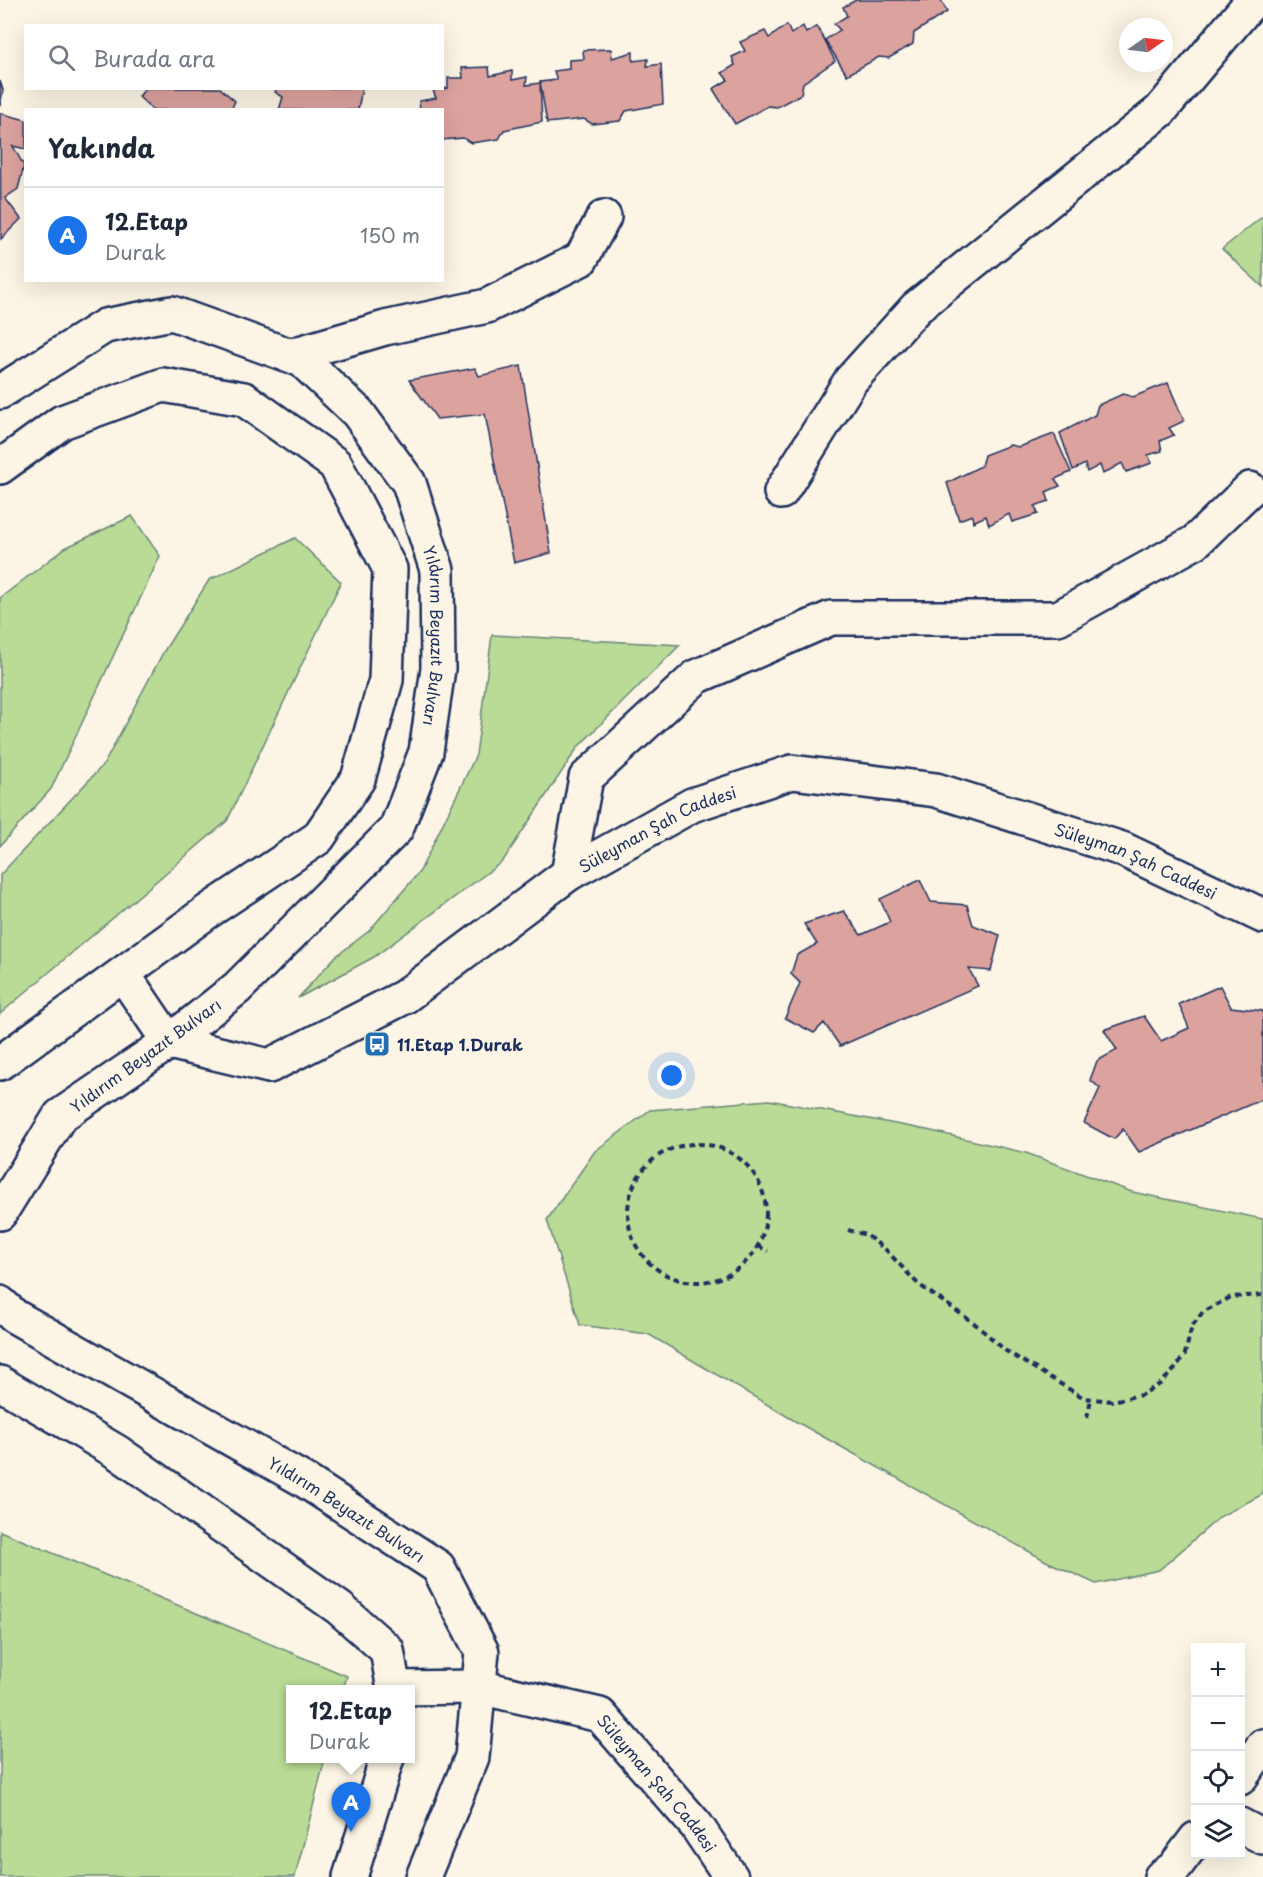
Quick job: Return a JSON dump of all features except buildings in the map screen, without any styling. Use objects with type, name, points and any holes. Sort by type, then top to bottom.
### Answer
[{"type":"street","points":[[781,492],[851,380],[916,308],[1160,111],[1253,0]]},
{"type":"street","points":[[289,356],[385,328],[487,306],[581,259],[604,217]]},
{"type":"street","name":"Yıldırım Beyazıt Bulvarı","points":[[0,392],[105,326],[172,313],[302,360],[358,413],[409,483],[437,570],[438,669],[426,752],[396,829],[237,988],[170,1042],[60,1116],[0,1213]]},
{"type":"street","points":[[0,467],[62,422],[163,385],[244,399],[335,464],[390,569],[386,680],[358,779],[318,838],[207,912],[0,1063]]},
{"type":"street","points":[[568,874],[586,778],[696,677],[831,618],[1058,618],[1195,542],[1250,489]]},
{"type":"street","name":"Süleyman Şah Caddesi","points":[[170,1042],[269,1066],[404,997],[568,874],[692,805],[792,772],[936,790],[1122,849],[1263,916]]},
{"type":"street","points":[[123,974],[170,1042]]},
{"type":"street","name":"Yıldırım Beyazıt Bulvarı","points":[[0,1303],[14,1316],[304,1480],[438,1567],[482,1652],[472,1757],[423,1877]]},
{"type":"street","points":[[0,1383],[117,1452],[339,1608],[387,1650],[393,1685]]},
{"type":"street","name":"Süleyman Şah Caddesi","points":[[415,1689],[479,1687],[600,1715],[696,1825],[731,1877]]},
{"type":"street","points":[[1245,1771],[1263,1746]]},
{"type":"street","points":[[350,1877],[385,1763]]},
{"type":"street","points":[[1245,1828],[1263,1837]]},
{"type":"street","points":[[1161,1877],[1174,1868],[1191,1846]]},
{"type":"path","points":[[700,1143],[723,1148],[744,1161],[758,1178],[766,1199],[767,1221],[758,1246],[748,1261],[731,1275],[710,1282],[688,1282],[667,1276],[648,1263],[634,1244],[627,1221],[629,1197],[639,1175],[655,1157],[676,1146],[700,1143]]},
{"type":"path","points":[[848,1230],[866,1235],[886,1250],[918,1284],[974,1323],[1006,1351],[1084,1398],[1112,1401],[1141,1395],[1160,1384],[1175,1369],[1185,1354],[1192,1326],[1203,1312],[1231,1297],[1263,1294]]},
{"type":"path","points":[[758,1246],[768,1251]]},
{"type":"path","points":[[1087,1418],[1091,1399]]},
{"type":"green space","points":[[1263,216],[1263,287],[1222,249]]},
{"type":"green space","points":[[132,516],[160,556],[51,789],[0,846],[0,598],[65,548]]},
{"type":"green space","points":[[295,538],[341,582],[227,821],[0,1014],[0,875],[104,764],[164,651],[209,580]]},
{"type":"green space","points":[[492,635],[680,645],[578,747],[503,861],[374,957],[298,998],[335,957],[369,931],[420,871],[476,755]]},
{"type":"green space","points":[[769,1100],[927,1130],[1026,1153],[1132,1192],[1263,1219],[1263,1494],[1221,1516],[1159,1570],[1096,1584],[1046,1561],[795,1421],[648,1334],[580,1325],[547,1220],[595,1151],[650,1110]]},
{"type":"green space","points":[[0,1531],[347,1676],[344,1685],[286,1685],[286,1763],[324,1763],[295,1877],[0,1877]]},
{"type":"place","name":"11.Etap 1.Durak","points":[[377,1044]]},
{"type":"place","name":"12.Etap","points":[[351,1832]]}]
